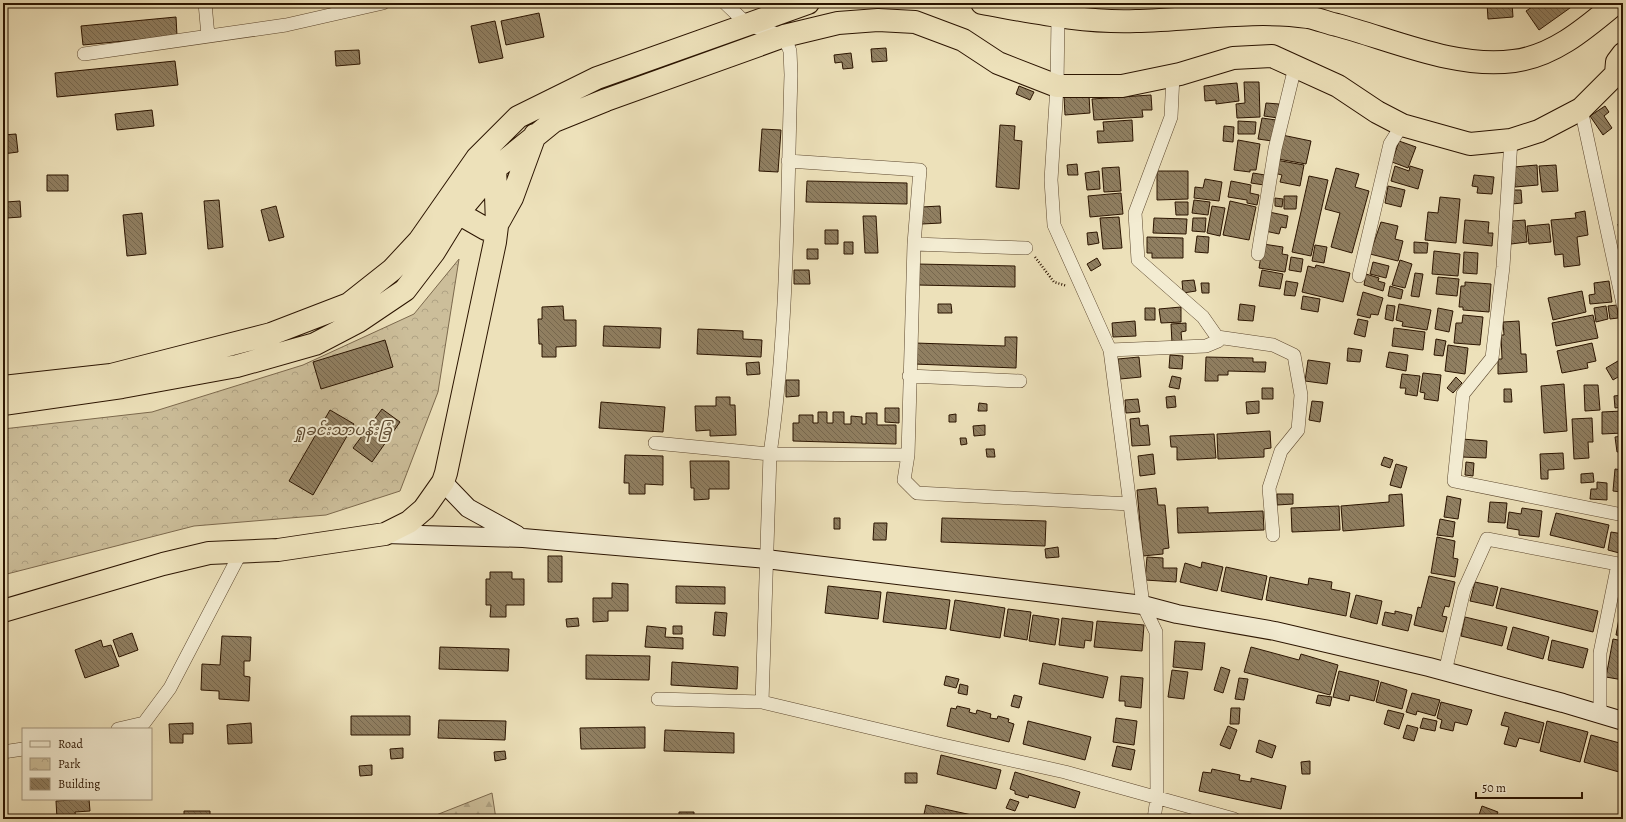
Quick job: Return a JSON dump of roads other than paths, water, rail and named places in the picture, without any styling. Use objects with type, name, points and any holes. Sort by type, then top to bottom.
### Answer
[{"type":"highway","points":[[3,387],[111,375],[272,334],[349,304],[392,270],[419,241],[483,152],[518,117],[598,78],[808,3]]},
{"type":"highway","points":[[982,3],[1058,17],[1135,22],[1221,16],[1308,17],[1449,58],[1482,64],[1516,61],[1541,53],[1576,36],[1616,3]]},
{"type":"highway","points":[[3,404],[122,387],[236,366],[315,344],[359,321],[405,290],[434,252],[458,213],[491,176],[536,135],[554,121],[606,100],[784,36],[838,22],[878,20],[915,22],[963,40],[998,63],[1057,86],[1122,86],[1173,75],[1233,58],[1272,56],[1338,86],[1376,112],[1402,125],[1470,144],[1511,140],[1539,131],[1582,109],[1621,68]]},
{"type":"highway","points":[[492,228],[512,198],[536,135]]},
{"type":"highway","points":[[3,611],[163,564],[209,553],[278,550],[385,534],[409,522],[424,509],[443,482],[492,262],[488,247],[492,228],[491,176],[483,152]]},
{"type":"highway","points":[[458,213],[492,228]]},
{"type":"street","points":[[205,3],[208,36]]},
{"type":"street","points":[[84,54],[286,25],[383,3]]},
{"type":"street","points":[[725,3],[748,25],[784,36],[790,51],[791,76],[782,327],[774,427],[770,454],[762,702]]},
{"type":"street","points":[[1058,17],[1057,86],[1051,180],[1054,225],[1085,291],[1110,350],[1143,605],[1156,632],[1157,798],[1154,819]]},
{"type":"street","points":[[1258,254],[1275,148],[1295,67]]},
{"type":"street","points":[[1173,75],[1171,117],[1135,213],[1138,260],[1203,317],[1217,337],[1273,345],[1294,355],[1301,395],[1298,430],[1280,450],[1269,488],[1274,535]]},
{"type":"street","points":[[1582,109],[1623,304]]},
{"type":"street","points":[[1359,276],[1390,144],[1402,125]]},
{"type":"street","points":[[1511,140],[1503,267],[1492,358],[1463,394],[1454,480],[1623,514]]},
{"type":"street","points":[[788,161],[920,170],[914,244],[909,376],[908,455],[904,480],[917,493],[1130,504]]},
{"type":"street","points":[[914,244],[1026,248]]},
{"type":"street","points":[[1110,350],[1206,346],[1218,341]]},
{"type":"street","points":[[909,376],[1020,381]]},
{"type":"street","points":[[655,443],[770,454],[908,455]]},
{"type":"street","points":[[443,482],[468,508],[494,524],[523,538]]},
{"type":"street","points":[[385,534],[523,538],[766,559],[1143,605],[1177,614],[1275,631],[1445,672],[1600,714],[1623,722]]},
{"type":"street","points":[[1445,672],[1464,590],[1487,540],[1618,564],[1600,653],[1600,714]]},
{"type":"street","points":[[122,728],[144,723],[170,688],[241,552]]},
{"type":"street","points":[[658,699],[762,702],[1065,772],[1234,819]]},
{"type":"street","points":[[3,752],[22,750]]},
{"type":"park label","name":"ရှုခင်းသာပန်းခြံ","points":[[343,430]]}]
